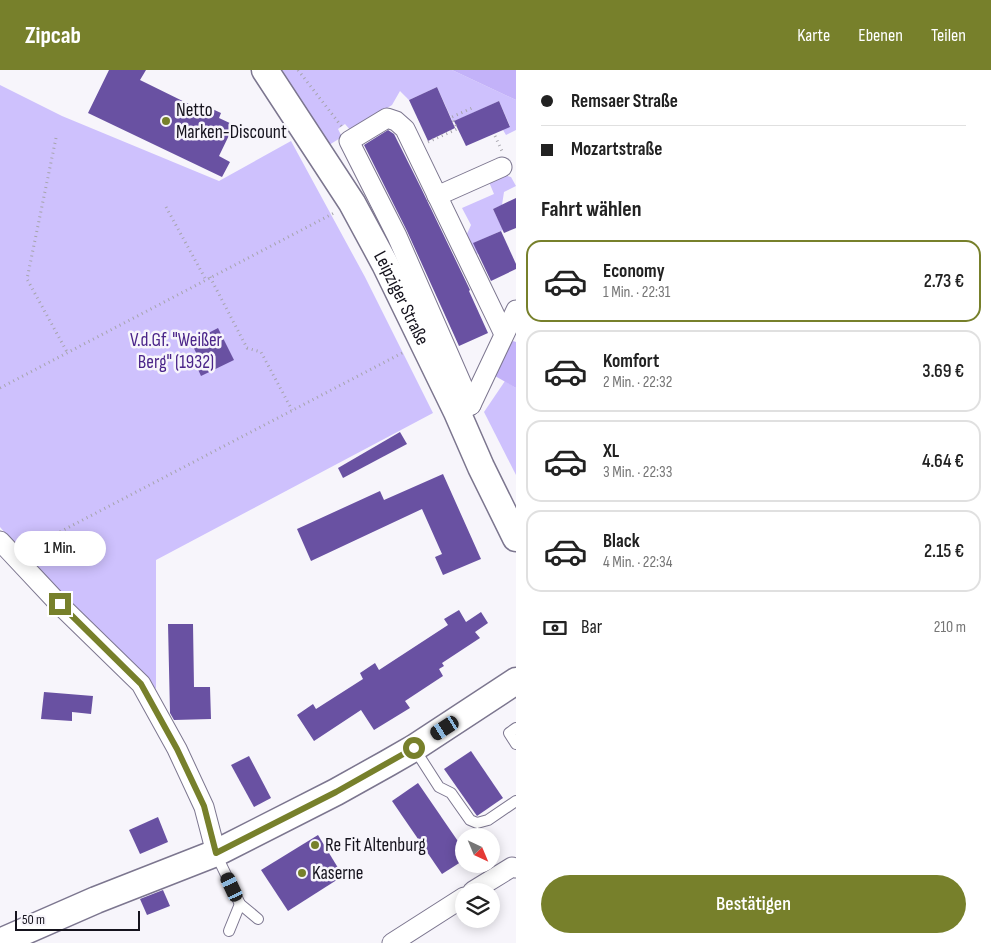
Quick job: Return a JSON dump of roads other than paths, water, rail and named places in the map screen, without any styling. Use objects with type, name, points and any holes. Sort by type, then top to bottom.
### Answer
[{"type":"street","name":"Leipziger Straße","points":[[265,70],[352,203],[385,264],[423,342],[464,409]]},
{"type":"street","name":"Leipziger Straße","points":[[504,334],[405,129],[396,121],[387,118],[349,141],[397,236],[464,409],[481,467],[516,538]]},
{"type":"street","points":[[437,196],[502,166]]},
{"type":"street","points":[[464,409],[516,310]]},
{"type":"street","points":[[0,541],[60,604],[141,684],[177,749],[204,806],[216,853]]},
{"type":"street","points":[[0,942],[96,900],[216,853],[336,792],[414,748],[516,681]]},
{"type":"street","points":[[486,883],[512,867],[516,868]]},
{"type":"street","points":[[392,943],[455,903]]},
{"type":"lane","points":[[516,728],[509,733],[516,744]]},
{"type":"lane","points":[[414,748],[439,787],[451,793],[470,820],[477,823],[488,820],[516,801]]},
{"type":"lane","points":[[216,853],[240,904],[258,919]]},
{"type":"lane","points":[[229,931],[240,904]]},
{"type":"place","name":"Netto Marken-Discount","points":[[166,121]]},
{"type":"place","name":"Re Fit Altenburg","points":[[315,845]]},
{"type":"place","name":"Kaserne","points":[[302,873]]},
{"type":"park label","name":"V.d.Gf. \"Weißer Berg\" (1932)","points":[[176,351]]}]
